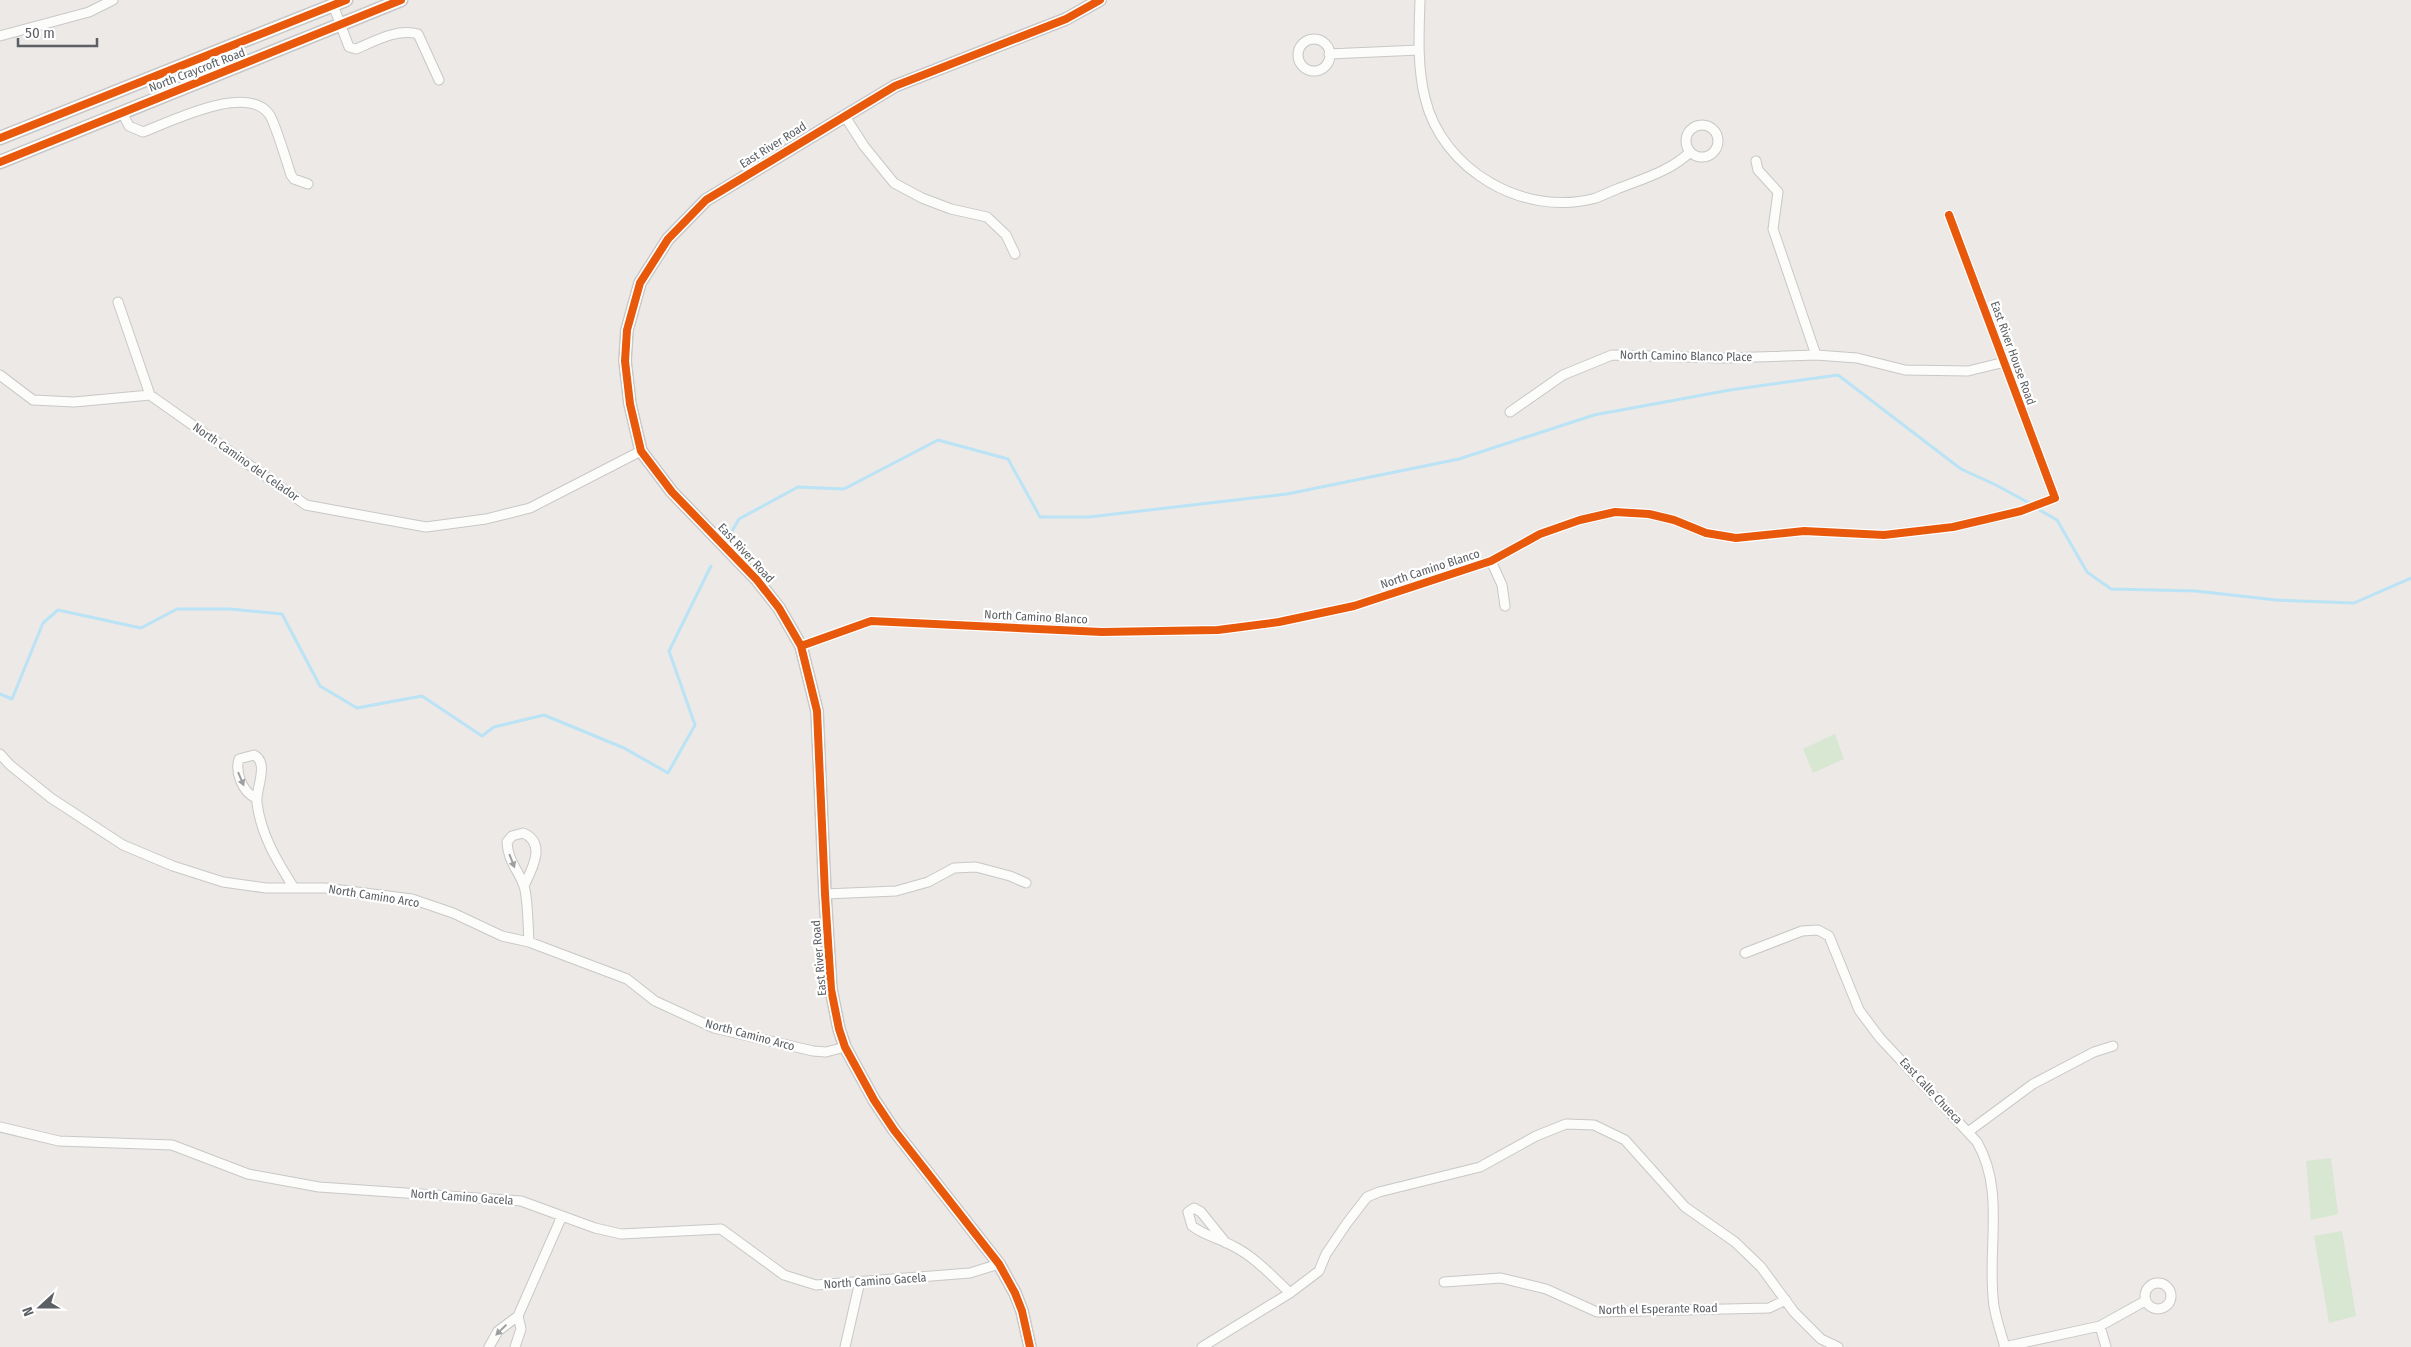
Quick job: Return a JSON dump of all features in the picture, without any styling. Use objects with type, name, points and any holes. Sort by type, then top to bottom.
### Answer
[{"type":"main road","name":"North Craycroft Road","points":[[0,138],[346,0]]},
{"type":"main road","name":"North Craycroft Road","points":[[0,162],[401,0]]},
{"type":"street","points":[[0,36],[89,12],[113,0]]},
{"type":"street","name":"East River Road","points":[[1030,1347],[1022,1311],[1015,1293],[999,1264],[894,1130],[874,1100],[845,1047],[839,1029],[831,988],[824,894],[817,711],[802,646],[779,608],[757,580],[672,492],[641,451],[627,384],[627,330],[640,283],[654,259],[668,239],[706,200],[894,86],[1066,19],[1100,0]]},
{"type":"street","points":[[1420,0],[1419,50],[1425,99],[1433,120],[1444,140],[1458,158],[1476,174],[1497,188],[1528,198],[1548,201],[1576,201],[1596,198],[1679,164],[1690,152]]},
{"type":"street","points":[[333,5],[349,47],[356,49],[397,33],[410,31],[418,34],[439,80]]},
{"type":"street","points":[[1330,54],[1419,50]]},
{"type":"street","points":[[122,112],[129,126],[143,132],[202,108],[225,102],[255,104],[269,114],[291,175],[294,179],[308,184]]},
{"type":"street","points":[[844,115],[864,146],[894,183],[922,198],[950,209],[987,217],[1006,235],[1015,254]]},
{"type":"street","points":[[1756,161],[1758,170],[1778,192],[1773,229],[1816,355]]},
{"type":"street","name":"East River House Road","points":[[1949,215],[2006,362],[2055,498]]},
{"type":"street","points":[[0,375],[34,400],[74,402],[150,395],[118,302]]},
{"type":"street","name":"North Camino Blanco Place","points":[[1510,412],[1563,375],[1612,355],[1724,358],[1816,355],[1857,358],[1904,370],[1968,371],[2006,362]]},
{"type":"street","name":"North Camino del Celador","points":[[150,395],[306,505],[426,527],[486,519],[530,508],[641,451]]},
{"type":"street","name":"North Camino Blanco","points":[[802,646],[870,621],[1102,632],[1218,630],[1272,623],[1354,606],[1491,561],[1540,534],[1580,520],[1615,512],[1649,514],[1674,520],[1706,533],[1736,538],[1804,531],[1884,535],[1953,527],[2021,511],[2055,498]]},
{"type":"street","points":[[1491,561],[1502,585],[1505,606]]},
{"type":"street","name":"North Camino Arco","points":[[0,754],[10,765],[51,798],[123,845],[173,866],[223,882],[266,888],[325,888],[412,899],[453,913],[502,936],[529,942],[627,979],[654,1001],[714,1028],[813,1051],[826,1052],[845,1047]]},
{"type":"street","points":[[256,798],[262,828],[268,845],[294,888]]},
{"type":"street","points":[[524,886],[535,862],[536,847],[533,840],[523,832],[512,836],[507,842],[510,858],[524,886],[529,942]]},
{"type":"street","points":[[824,894],[896,891],[928,882],[954,868],[976,867],[1010,876],[1026,884]]},
{"type":"street","name":"East Calle Chueca","points":[[1745,953],[1802,931],[1818,930],[1828,936],[1859,1010],[1880,1038],[1968,1132],[1986,1158],[1993,1187],[1992,1253],[1994,1306],[2004,1347]]},
{"type":"street","points":[[1968,1132],[2033,1084],[2094,1052],[2113,1046]]},
{"type":"street","points":[[1202,1347],[1290,1293],[1319,1271],[1326,1254],[1367,1198],[1386,1190],[1480,1167],[1536,1136],[1566,1124],[1594,1125],[1625,1140],[1686,1207],[1734,1242],[1761,1267],[1786,1300],[1821,1339],[1838,1347]]},
{"type":"street","name":"North Camino Gacela","points":[[0,1127],[60,1141],[172,1145],[256,1176],[319,1187],[521,1201],[595,1228],[621,1234],[721,1229],[784,1276],[816,1285],[970,1273],[999,1264]]},
{"type":"street","points":[[489,1347],[498,1331],[518,1316],[562,1216]]},
{"type":"street","points":[[1226,1243],[1256,1260],[1290,1293]]},
{"type":"street","name":"North el Esperante Road","points":[[1444,1282],[1501,1278],[1546,1289],[1596,1312],[1769,1308],[1786,1300]]},
{"type":"street","points":[[845,1347],[860,1281]]},
{"type":"street","points":[[2004,1347],[2100,1326],[2145,1301]]},
{"type":"street","points":[[515,1347],[521,1329],[518,1316]]},
{"type":"street","points":[[2100,1326],[2106,1347]]},
{"type":"green space","points":[[1835,734],[1844,759],[1813,773],[1803,749]]},
{"type":"green space","points":[[2331,1158],[2338,1214],[2311,1220],[2306,1161]]},
{"type":"green space","points":[[2342,1231],[2356,1316],[2329,1323],[2314,1236]]},
{"type":"waterway","points":[[731,533],[739,519],[798,487],[844,489],[938,440],[1008,459],[1040,517],[1089,517],[1287,494],[1459,459],[1594,415],[1730,390],[1838,375],[1961,469],[2031,504]]},
{"type":"waterway","points":[[2036,508],[2057,520],[2087,572],[2111,589],[2196,591],[2276,600],[2354,603],[2411,578]]},
{"type":"waterway","points":[[0,694],[12,699],[43,623],[58,610],[141,628],[177,609],[230,609],[282,614],[320,686],[357,708],[422,696],[482,736],[494,727],[544,715],[624,748],[668,773],[695,725],[669,651],[711,566]]},
{"type":"cycle path","points":[[0,138],[346,0]]},
{"type":"cycle path","points":[[0,162],[401,0]]},
{"type":"cycle path","points":[[1030,1347],[1022,1311],[1015,1293],[999,1264],[894,1130],[874,1100],[845,1047],[839,1029],[831,989],[817,711],[801,646],[779,608],[757,580],[672,492],[641,451],[630,404],[625,361],[627,330],[640,283],[668,239],[706,200],[895,86],[1066,19],[1100,0]]},
{"type":"cycle path","points":[[801,646],[871,621],[1102,632],[1218,630],[1279,622],[1354,606],[1491,561],[1540,534],[1580,520],[1615,512],[1649,514],[1674,520],[1706,533],[1736,538],[1804,531],[1884,535],[1953,527],[2021,511],[2055,498],[1949,215]]}]
